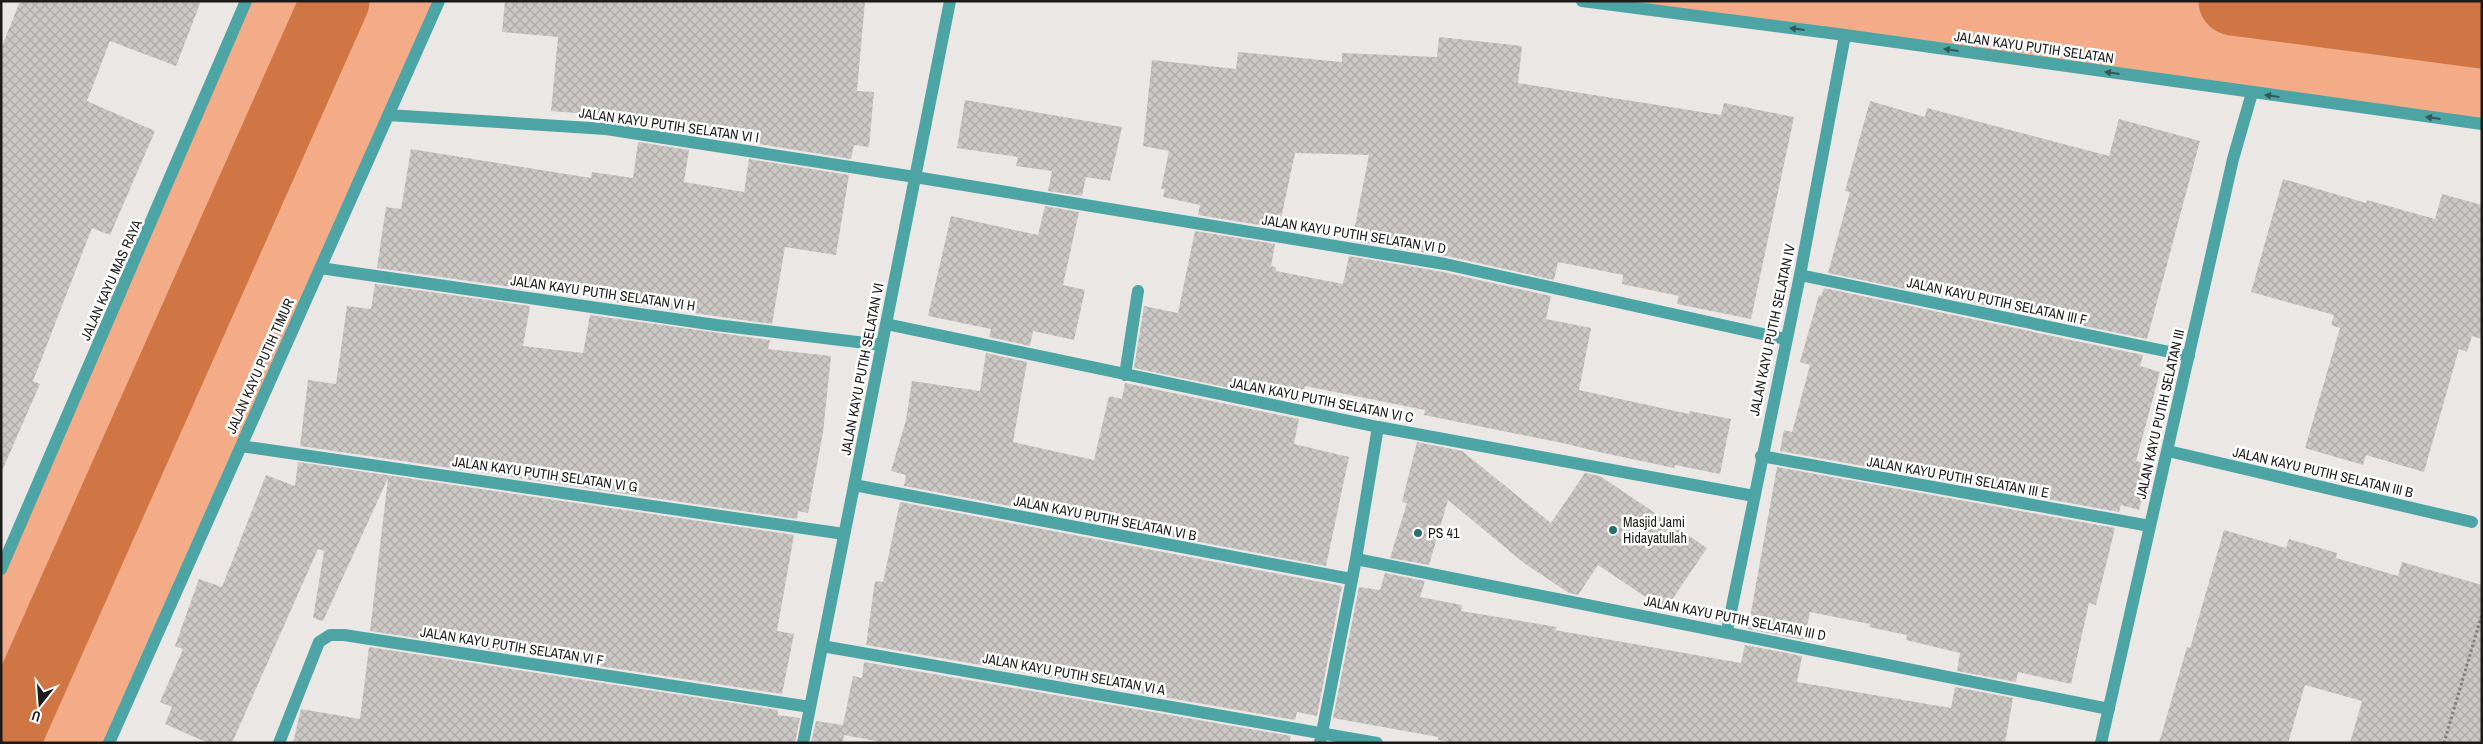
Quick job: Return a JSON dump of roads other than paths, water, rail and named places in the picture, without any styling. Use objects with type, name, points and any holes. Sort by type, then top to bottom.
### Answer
[{"type":"street","name":"JALAN KAYU MAS RAYA","points":[[1,569],[246,1]]},
{"type":"street","name":"JALAN KAYU PUTIH TIMUR","points":[[109,743],[438,1]]},
{"type":"street","name":"JALAN KAYU PUTIH SELATAN VI","points":[[803,743],[950,1]]},
{"type":"street","name":"JALAN KAYU PUTIH SELATAN","points":[[1582,1],[1846,35],[2482,124]]},
{"type":"street","name":"JALAN KAYU PUTIH SELATAN IV","points":[[1727,631],[1785,339],[1800,275],[1846,35]]},
{"type":"street","name":"JALAN KAYU PUTIH SELATAN III","points":[[2101,743],[2233,160],[2252,93]]},
{"type":"street","name":"JALAN KAYU PUTIH SELATAN VI I","points":[[388,114],[606,129],[915,177]]},
{"type":"street","name":"JALAN KAYU PUTIH SELATAN VI D","points":[[915,177],[1445,264],[1785,339]]},
{"type":"street","name":"JALAN KAYU PUTIH SELATAN VI H","points":[[320,268],[716,324],[882,345]]},
{"type":"street","name":"JALAN KAYU PUTIH SELATAN III F","points":[[1800,275],[2189,356]]},
{"type":"street","points":[[1125,375],[1138,291]]},
{"type":"street","name":"JALAN KAYU PUTIH SELATAN VI C","points":[[886,324],[1378,427],[1754,496]]},
{"type":"street","points":[[1321,738],[1356,559],[1378,427]]},
{"type":"street","name":"JALAN KAYU PUTIH SELATAN VI G","points":[[240,446],[844,534]]},
{"type":"street","name":"JALAN KAYU PUTIH SELATAN III B","points":[[2168,452],[2472,522]]},
{"type":"street","name":"JALAN KAYU PUTIH SELATAN III E","points":[[1762,456],[2150,526]]},
{"type":"street","name":"JALAN KAYU PUTIH SELATAN VI B","points":[[854,486],[1351,580]]},
{"type":"street","name":"JALAN KAYU PUTIH SELATAN III D","points":[[1356,559],[1727,631],[2109,709]]},
{"type":"street","name":"JALAN KAYU PUTIH SELATAN VI F","points":[[278,743],[319,642],[330,635],[353,636],[810,707]]},
{"type":"street","name":"JALAN KAYU PUTIH SELATAN VI A","points":[[822,646],[1321,738],[1376,743]]},
{"type":"waterway","points":[[5,743],[335,1]]},
{"type":"waterway","points":[[2233,1],[2482,34]]},
{"type":"place","name":"Masjid Jami Hidayatullah","points":[[1613,530]]},
{"type":"place","name":"PS 41","points":[[1418,533]]}]
